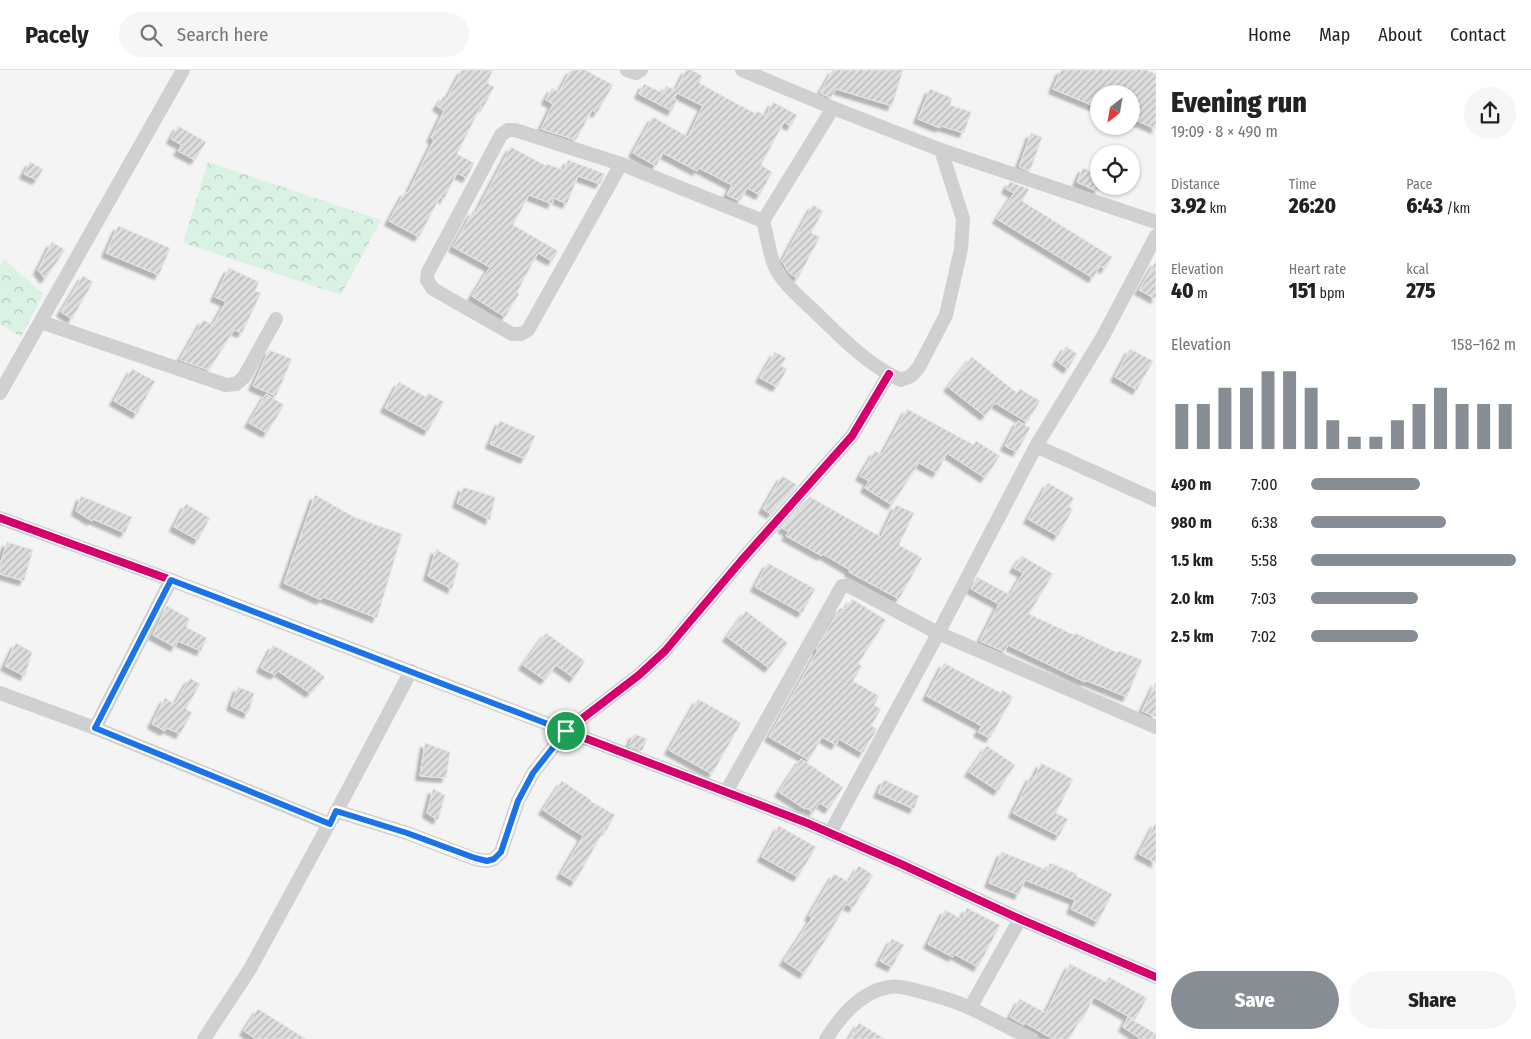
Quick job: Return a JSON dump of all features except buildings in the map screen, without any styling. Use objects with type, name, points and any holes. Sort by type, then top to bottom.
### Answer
[{"type":"street","points":[[0,394],[182,70]]},
{"type":"street","points":[[627,70],[636,73],[641,70]]},
{"type":"street","points":[[742,70],[941,150],[1156,222]]},
{"type":"street","points":[[833,108],[764,221],[775,268],[790,288],[852,346],[889,374],[901,380],[911,376],[919,367],[946,315],[961,249],[963,219],[941,150]]},
{"type":"street","points":[[621,164],[528,330],[521,334],[512,334],[433,289],[427,280],[428,272],[501,135],[508,130],[515,130],[621,164],[764,221]]},
{"type":"street","points":[[830,833],[1036,446],[1150,263],[1156,236]]},
{"type":"street","points":[[41,322],[226,385],[236,384],[244,377],[276,319]]},
{"type":"street","points":[[336,811],[407,833],[475,858],[487,861],[494,859],[501,852],[518,801],[533,773],[566,731],[639,675],[665,651],[741,561],[852,436],[889,374]]},
{"type":"street","points":[[1036,446],[1156,500]]},
{"type":"street","points":[[0,518],[171,580],[411,671],[830,833],[1020,919],[1156,977]]},
{"type":"street","points":[[95,728],[171,580]]},
{"type":"street","points":[[726,792],[842,586],[849,586],[938,632],[1156,727]]},
{"type":"street","points":[[204,1039],[250,969],[411,671]]},
{"type":"street","points":[[0,693],[95,728],[330,824]]},
{"type":"street","points":[[970,1008],[1020,919]]},
{"type":"street","points":[[826,1039],[835,1024],[856,1002],[878,990],[890,987],[905,988],[925,993],[970,1008],[1032,1039]]},
{"type":"green space","points":[[208,162],[381,220],[341,295],[183,243]]},
{"type":"green space","points":[[4,259],[43,294],[21,337],[0,324],[0,266]]},
{"type":"cycle path","points":[[336,811],[407,833],[475,859],[487,861],[494,859],[501,852],[518,801],[533,773],[566,731],[639,675],[665,651],[741,561],[852,436],[889,374]]},
{"type":"cycle path","points":[[0,518],[171,580],[807,823],[1020,919],[1156,977]]},
{"type":"route","points":[[171,580],[566,731],[533,773],[518,801],[501,852],[494,859],[487,861],[336,811],[330,824],[95,728],[171,580]]}]
